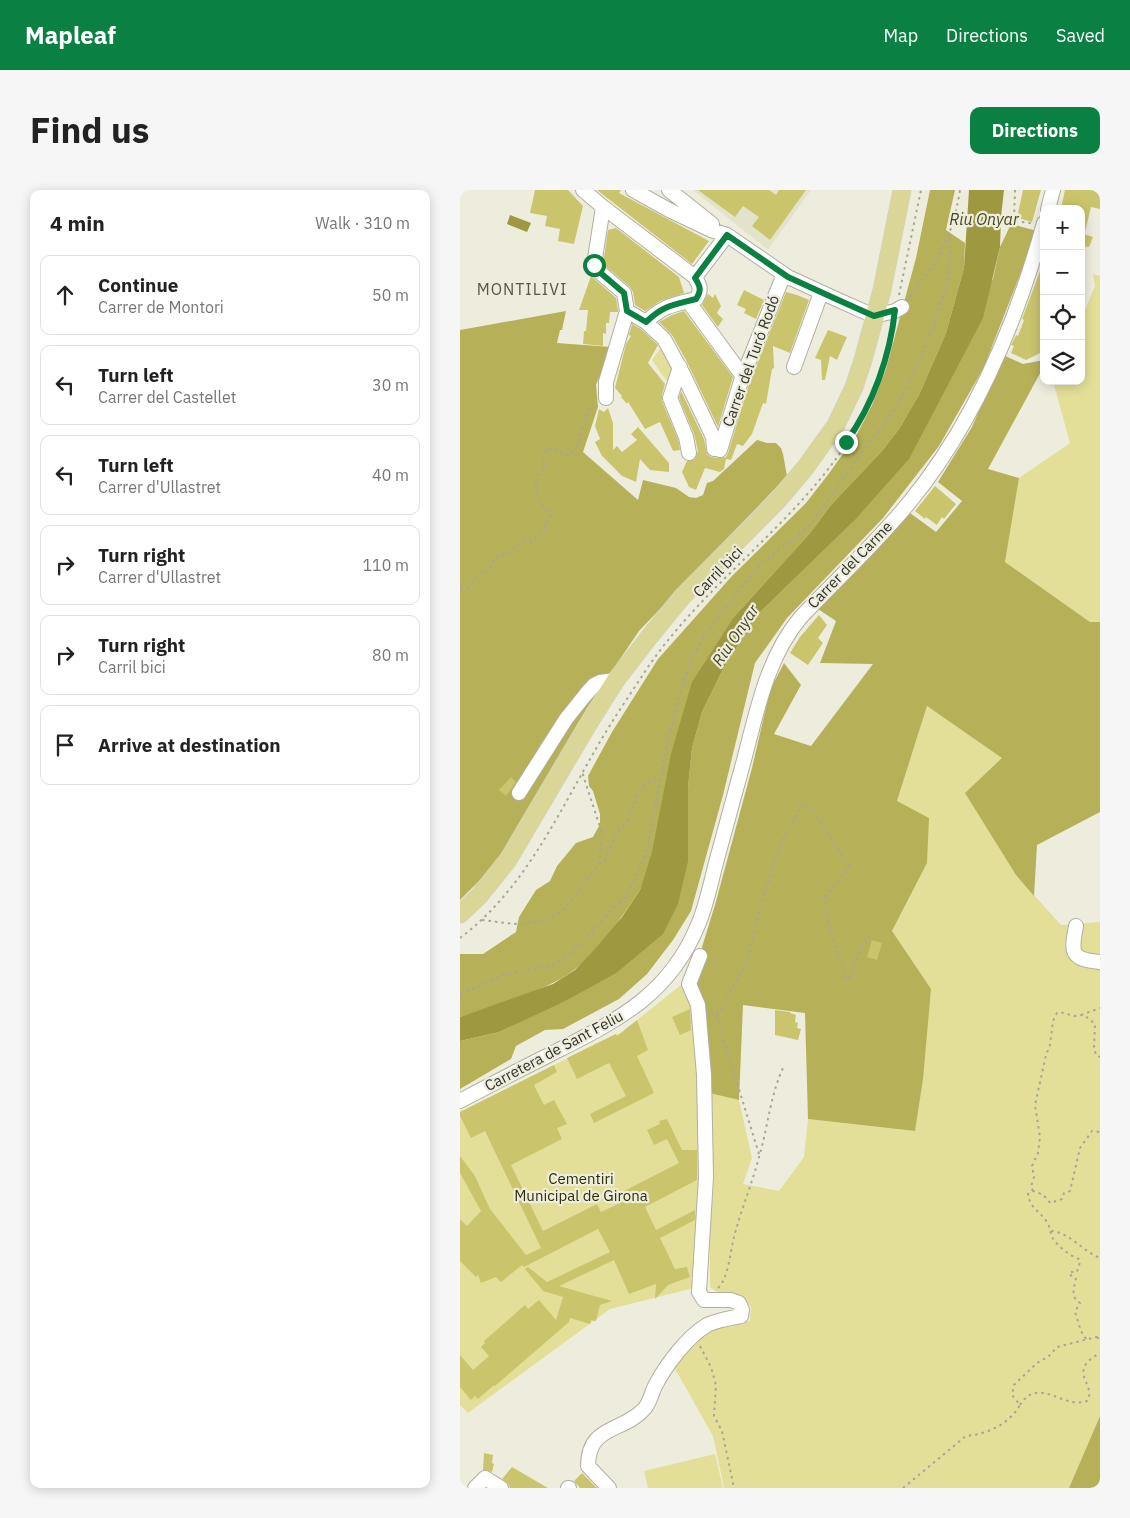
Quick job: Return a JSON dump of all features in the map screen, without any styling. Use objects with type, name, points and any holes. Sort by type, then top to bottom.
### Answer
[{"type":"main road","points":[[460,914],[479,896],[508,860],[616,680],[682,597],[778,500],[836,424],[854,387],[882,290],[902,190]]},
{"type":"street","points":[[583,190],[698,282]]},
{"type":"street","points":[[633,190],[669,210],[711,230],[727,235]]},
{"type":"street","points":[[1049,205],[1053,190]]},
{"type":"street","points":[[669,210],[675,204],[673,193]]},
{"type":"street","points":[[673,193],[727,235],[784,274],[874,316],[899,309]]},
{"type":"street","points":[[603,207],[594,265],[596,269],[624,293],[627,311],[606,382],[606,396]]},
{"type":"street","points":[[646,322],[660,310],[681,302],[696,299],[700,294],[698,282],[727,235]]},
{"type":"street","name":"Carrer del Carme","points":[[698,926],[764,688],[778,653],[792,627],[908,505],[952,445],[998,354],[1040,235]]},
{"type":"street","name":"Carrer del Turó Rodó","points":[[711,433],[717,449],[741,381],[784,274]]},
{"type":"street","points":[[794,367],[821,292]]},
{"type":"street","points":[[688,301],[742,375]]},
{"type":"street","points":[[627,311],[646,322],[664,339],[680,367],[711,433],[725,428]]},
{"type":"street","points":[[680,367],[670,398],[686,437],[689,453]]},
{"type":"street","points":[[519,793],[566,719],[586,694],[594,685],[600,682],[616,680]]},
{"type":"street","name":"Carretera de Sant Feliu","points":[[460,1100],[624,1015],[656,989],[671,972],[698,926]]},
{"type":"street","points":[[1076,926],[1073,948],[1076,956],[1080,959],[1100,962]]},
{"type":"street","points":[[609,1488],[588,1466],[590,1448],[604,1432],[631,1419],[643,1410],[665,1371],[693,1335],[709,1324],[741,1316],[742,1310],[739,1303],[731,1300],[704,1300],[699,1292],[706,1177],[704,1075],[698,1005],[689,984],[700,956]]},
{"type":"street","points":[[475,1488],[485,1478],[501,1488]]},
{"type":"path","name":"Carril bici","points":[[460,938],[498,904],[529,863],[609,726],[658,655],[714,591],[809,493],[852,435],[867,408],[899,309],[921,190]]},
{"type":"path","points":[[899,309],[930,270],[940,254],[949,236],[960,190]]},
{"type":"path","points":[[1015,190],[1014,221],[1019,222]]},
{"type":"path","points":[[460,993],[503,976],[553,964],[570,954],[625,897],[644,857],[669,734],[687,670],[707,632],[762,562],[797,537],[811,522],[886,423],[904,392],[929,337],[946,287],[951,256],[949,236]]},
{"type":"path","points":[[460,589],[470,587],[478,574],[487,572],[497,556],[508,553],[523,541],[530,542],[543,531],[550,516],[540,502],[535,482],[538,473],[545,468],[543,462],[544,453],[546,449],[551,448],[564,455],[570,455],[578,444],[589,407],[601,402],[606,396]]},
{"type":"path","points":[[582,772],[602,833],[599,864]]},
{"type":"path","points":[[482,920],[514,924],[546,921],[565,908],[605,859],[617,832],[628,820],[640,789],[661,775]]},
{"type":"path","points":[[716,1015],[724,1006],[730,991],[747,963],[760,908],[780,845],[802,805],[812,809],[849,865],[848,869],[825,897],[828,922],[846,979],[849,978],[860,950],[870,936]]},
{"type":"path","points":[[698,1005],[716,1015],[760,1156]]},
{"type":"path","points":[[1081,1016],[1100,1008]]},
{"type":"path","points":[[1033,1191],[1034,1177],[1032,1166],[1038,1153],[1040,1137],[1035,1105],[1050,1045],[1054,1016],[1060,1012],[1074,1016],[1084,1015],[1095,1024],[1094,1048],[1096,1055],[1100,1057]]},
{"type":"path","points":[[700,1280],[706,1293],[713,1293],[722,1285],[739,1220],[760,1156],[777,1081],[783,1068]]},
{"type":"path","points":[[1033,1191],[1047,1197],[1050,1203],[1062,1199],[1064,1193],[1070,1191],[1080,1148],[1092,1131],[1100,1132]]},
{"type":"path","points":[[1033,1191],[1028,1194],[1029,1202],[1047,1223],[1055,1241],[1080,1262],[1077,1272],[1069,1274],[1076,1279],[1073,1294],[1076,1302],[1080,1304],[1074,1312],[1086,1339]]},
{"type":"path","points":[[1051,1231],[1062,1233],[1076,1241],[1091,1254],[1100,1258]]},
{"type":"path","points":[[693,1335],[711,1366],[716,1385],[714,1416],[722,1431],[734,1488]]},
{"type":"path","points":[[1020,1405],[1012,1395],[1014,1384],[1037,1363],[1049,1356],[1057,1347],[1099,1337],[1100,1341]]},
{"type":"path","points":[[903,1488],[966,1436],[978,1435],[1000,1426],[1015,1413],[1024,1399],[1032,1393],[1039,1392],[1077,1403],[1087,1401],[1089,1392],[1083,1378],[1083,1370],[1087,1362],[1100,1353]]},
{"type":"shaded area","points":[[693,190],[811,190],[768,250]]},
{"type":"shaded area","points":[[930,190],[955,190],[946,230],[965,243],[964,268],[946,333],[919,395],[899,429],[882,451],[831,505],[810,533],[734,617],[640,890],[602,943],[584,962],[563,978],[535,991],[460,1017],[460,954],[483,954],[516,932],[519,917],[536,890],[550,881],[557,866],[576,843],[593,837],[600,824],[600,814],[593,791],[589,786],[588,776],[612,732],[658,659],[732,576],[806,503],[857,434],[872,405],[886,369],[916,258]]},
{"type":"shaded area","points":[[1011,224],[1037,231],[984,367],[939,446],[883,518],[787,618],[755,663],[723,795],[691,911],[673,940],[647,974],[619,999],[563,1029],[545,1030],[516,1046],[511,1059],[460,1089],[460,1041],[499,1032],[615,974],[688,788],[692,748],[702,712],[723,669],[758,614],[852,523],[993,279],[1000,247]]},
{"type":"shaded area","points":[[566,311],[557,343],[611,347],[596,385],[598,407],[583,452],[638,500],[643,480],[676,488],[689,497],[696,498],[703,495],[707,483],[713,481],[757,440],[776,443],[781,448],[787,476],[639,631],[587,708],[507,846],[484,876],[460,900],[460,330]]},
{"type":"shaded area","points":[[1003,355],[1023,364],[1040,361],[1040,373],[988,469],[1019,478],[1005,562],[1090,622],[1100,622],[1100,812],[1037,845],[1034,896],[1016,875],[965,793],[1002,758],[927,706],[897,801],[929,818],[927,863],[892,931],[931,989],[923,1079],[915,1131],[808,1119],[805,1013],[743,1005],[739,1100],[709,1093],[692,984],[703,954],[702,947],[752,768],[770,690],[784,663],[801,685],[774,734],[811,746],[873,664],[820,663],[836,621],[818,609],[910,513],[936,532],[962,501],[938,482],[972,427]]},
{"type":"shaded area","points":[[1100,1416],[1100,1488],[1069,1488]]},
{"type":"green space","points":[[1093,274],[1100,276],[1100,622],[1090,622],[1005,562],[1019,478],[1070,443],[1054,385],[1085,385],[1085,310],[1095,286]]},
{"type":"green space","points":[[664,343],[679,367],[670,386],[652,360]]},
{"type":"green space","points":[[927,706],[1003,758],[1016,875],[1061,925],[1100,922],[1100,1416],[1069,1488],[724,1488],[713,1436],[674,1367],[689,1347],[709,1331],[750,1321],[751,1307],[742,1296],[720,1294],[710,1287],[709,1093],[739,1100],[752,1158],[743,1184],[779,1191],[804,1157],[808,1119],[914,1131],[931,990],[892,931],[927,863],[897,801]]},
{"type":"green space","name":"Cementiri Municipal de Girona","points":[[682,984],[695,1007],[704,1178],[696,1275],[691,1278],[694,1288],[610,1309],[468,1413],[460,1405],[460,1112],[621,1033]]},
{"type":"green space","points":[[715,1454],[723,1488],[648,1488],[644,1471]]},
{"type":"water","name":"Riu Onyar","points":[[969,190],[1004,190],[1000,247],[983,318],[909,459],[852,523],[758,614],[723,669],[702,712],[692,748],[688,788],[688,861],[678,904],[663,934],[615,974],[563,1002],[499,1032],[460,1041],[460,1017],[553,984],[575,970],[622,917],[640,890],[652,852],[671,754],[692,682],[734,617],[810,533],[831,505],[882,451],[899,429],[919,395],[946,333],[964,268]]},
{"type":"water","points":[[510,215],[531,223],[527,232],[507,224]]},
{"type":"building","points":[[535,190],[568,190],[583,206],[574,244],[558,241],[560,229],[545,226],[547,216],[530,213]]},
{"type":"building","points":[[597,190],[621,190],[619,193],[709,241],[692,264]]},
{"type":"building","points":[[698,190],[769,190],[776,195],[779,190],[806,190],[770,240],[752,226],[759,217],[743,206],[735,217]]},
{"type":"building","points":[[1023,190],[1041,190],[1032,222],[1018,218]]},
{"type":"building","points":[[1065,190],[1100,190],[1100,209],[1091,207],[1085,232],[1085,205],[1062,205]]},
{"type":"building","points":[[616,228],[679,277],[684,293],[660,301],[645,311],[635,305],[633,292],[630,287],[603,264],[608,230]]},
{"type":"building","points":[[1085,234],[1093,237],[1089,247],[1085,246]]},
{"type":"building","points":[[1040,271],[1040,353],[1026,360],[1011,353],[1014,346],[1011,345],[1016,335],[1018,336],[1024,320],[1022,319]]},
{"type":"building","points":[[591,276],[616,298],[618,312],[610,312],[609,323],[606,323],[606,334],[603,333],[603,346],[583,344],[588,310],[579,310]]},
{"type":"building","points":[[744,290],[764,300],[756,319],[744,313],[746,309],[737,305]]},
{"type":"building","points":[[786,292],[809,300],[790,353],[773,346],[774,368],[772,369],[766,404],[763,403],[752,434],[743,446],[737,444],[731,460],[726,459],[724,469],[720,472],[705,468],[696,490],[689,487],[682,472],[687,461],[695,459],[698,451],[694,434],[679,398],[681,391],[704,439],[707,454],[711,457],[726,457],[749,384]]},
{"type":"building","points":[[708,294],[713,298],[715,294],[721,306],[717,313],[723,319],[718,327],[702,305]]},
{"type":"building","points":[[684,311],[733,377],[718,427],[672,335],[659,322]]},
{"type":"building","points":[[632,324],[641,329],[658,345],[648,363],[665,384],[662,401],[678,439],[680,450],[673,451],[660,422],[645,429],[628,402],[627,404],[615,388],[626,344],[631,336],[629,335]]},
{"type":"building","points":[[828,330],[847,337],[837,360],[830,356],[825,380],[822,380],[821,360],[815,358]]},
{"type":"building","points":[[608,408],[613,423],[613,450],[617,446],[622,452],[637,440],[631,434],[638,427],[669,463],[669,472],[650,470],[640,459],[636,482],[622,476],[602,456],[595,442],[600,439],[595,426],[599,409],[604,412]]},
{"type":"building","points":[[935,486],[956,504],[944,519],[942,517],[937,525],[915,511]]},
{"type":"building","points":[[819,615],[827,625],[818,638],[823,643],[808,665],[790,653],[800,637]]},
{"type":"building","points":[[511,777],[516,782],[506,796],[499,790]]},
{"type":"building","points":[[872,940],[882,943],[877,960],[867,957]]},
{"type":"building","points":[[690,1009],[691,1030],[680,1035],[672,1017]]},
{"type":"building","points":[[775,1010],[790,1012],[796,1015],[795,1022],[798,1023],[797,1028],[801,1029],[798,1040],[775,1035]]},
{"type":"building","points":[[637,1020],[648,1050],[637,1056],[654,1093],[594,1123],[590,1114],[626,1096],[609,1063],[577,1079],[567,1058],[616,1034],[617,1036]]},
{"type":"building","points":[[554,1065],[557,1072],[534,1085],[544,1105],[554,1100],[567,1124],[557,1128],[562,1139],[511,1165],[543,1231],[597,1204],[601,1212],[629,1199],[624,1191],[679,1163],[667,1139],[654,1145],[647,1130],[660,1124],[659,1121],[667,1119],[682,1150],[697,1150],[697,1180],[645,1207],[656,1230],[695,1210],[695,1220],[660,1238],[675,1269],[687,1267],[690,1277],[668,1285],[655,1299],[656,1284],[629,1294],[614,1260],[559,1286],[612,1301],[600,1305],[596,1321],[591,1320],[590,1324],[570,1318],[569,1322],[495,1386],[478,1399],[475,1396],[471,1400],[460,1387],[460,1355],[473,1370],[489,1356],[481,1347],[485,1343],[484,1341],[525,1305],[528,1309],[539,1300],[556,1320],[563,1297],[543,1291],[525,1269],[528,1267],[547,1282],[610,1252],[598,1229],[524,1267],[522,1265],[501,1282],[496,1277],[481,1283],[478,1275],[476,1277],[460,1261],[460,1219],[467,1226],[481,1211],[460,1173],[460,1156],[475,1176],[490,1209],[526,1255],[541,1248],[485,1131],[471,1138],[460,1116],[460,1112]]},
{"type":"building","points":[[484,1453],[493,1455],[492,1463],[494,1464],[492,1472],[483,1470]]},
{"type":"building","points":[[512,1467],[548,1488],[510,1488],[502,1479]]},
{"type":"building","points":[[582,1473],[597,1488],[580,1488],[574,1481]]},
{"type":"district","name":"MONTILIVI","points":[[522,289]]},
{"type":"route","points":[[594,265],[596,269],[624,293],[627,311],[646,322],[660,310],[681,302],[696,299],[700,294],[701,287],[695,278],[727,235],[788,277],[874,316],[895,310],[891,337],[876,386],[858,426],[846,442]]}]
